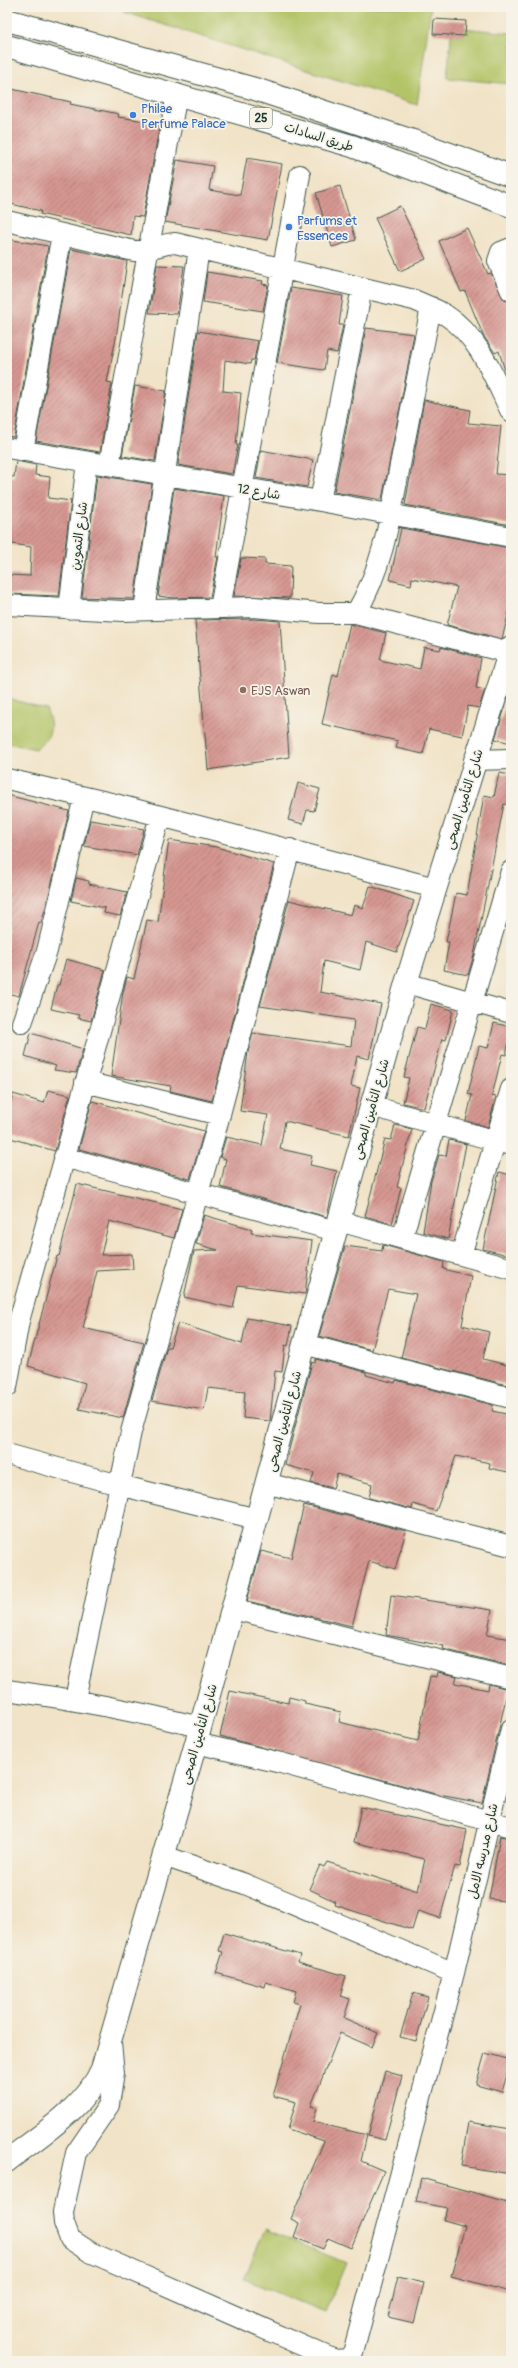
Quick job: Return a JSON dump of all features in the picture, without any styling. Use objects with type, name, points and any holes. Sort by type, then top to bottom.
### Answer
[{"type":"street","name":"طريق السادات","points":[[7,20],[255,89],[428,146],[511,176]]},
{"type":"street","name":"طريق السادات","points":[[7,46],[177,94],[352,146],[511,206]]},
{"type":"street","points":[[109,466],[177,94]]},
{"type":"street","points":[[220,608],[241,487],[300,175]]},
{"type":"street","points":[[7,221],[134,251],[148,250],[163,244],[175,243],[414,300],[448,316],[463,329],[482,356],[511,412]]},
{"type":"street","points":[[15,450],[62,234]]},
{"type":"street","points":[[511,248],[501,252],[498,261],[511,291]]},
{"type":"street","points":[[144,610],[163,474],[199,249]]},
{"type":"street","points":[[320,501],[362,288]]},
{"type":"street","points":[[356,613],[366,596],[379,562],[391,514],[431,307]]},
{"type":"street","name":"شارع 12","points":[[15,450],[241,487],[511,537]]},
{"type":"street","name":"شارع التموين","points":[[69,609],[87,462]]},
{"type":"street","points":[[7,605],[69,609],[144,610],[254,607],[319,613],[356,613],[510,650]]},
{"type":"street","name":"شارع التأمين الصحى","points":[[7,2162],[84,2099],[95,2086],[102,2069],[198,1735],[304,1344],[406,983],[474,760],[510,650]]},
{"type":"street","points":[[474,760],[511,760]]},
{"type":"street","points":[[7,779],[160,816],[435,888]]},
{"type":"street","points":[[22,1023],[47,951],[84,797]]},
{"type":"street","points":[[7,1387],[18,1321],[160,816]]},
{"type":"street","points":[[76,1699],[131,1432],[220,1115],[290,850]]},
{"type":"street","points":[[402,1238],[509,882]]},
{"type":"street","points":[[406,983],[511,1013]]},
{"type":"street","points":[[85,1082],[220,1115]]},
{"type":"street","points":[[461,1255],[503,1143],[511,1089]]},
{"type":"street","points":[[371,1106],[503,1143]]},
{"type":"street","points":[[64,1157],[198,1194],[337,1226],[402,1238],[511,1268]]},
{"type":"street","points":[[304,1344],[511,1398]]},
{"type":"street","points":[[7,1454],[119,1485],[257,1519]]},
{"type":"street","points":[[266,1483],[511,1546]]},
{"type":"street","points":[[233,1609],[511,1678]]},
{"type":"street","points":[[7,1690],[76,1699],[144,1713],[198,1735],[281,1763],[511,1827]]},
{"type":"street","name":"شارع مدرسه الامل","points":[[110,2041],[114,2073],[109,2104],[76,2153],[63,2212],[64,2224],[70,2239],[90,2252],[328,2357],[342,2361],[353,2353],[454,1973],[488,1821],[511,1729]]},
{"type":"street","points":[[164,1856],[246,1884],[454,1973]]},
{"type":"green space","points":[[125,7],[431,7],[417,105],[124,12]]},
{"type":"green space","points":[[452,27],[511,33],[511,84],[447,78]]},
{"type":"green space","points":[[7,698],[46,709],[50,721],[50,731],[45,740],[36,749],[7,743]]},
{"type":"green space","points":[[265,2229],[346,2263],[325,2313],[244,2279]]},
{"type":"building","points":[[434,19],[466,21],[465,36],[433,34]]},
{"type":"building","points":[[7,88],[71,102],[70,104],[119,114],[118,117],[160,123],[143,217],[133,216],[131,235],[40,214],[41,211],[7,203]]},
{"type":"building","points":[[247,158],[282,164],[268,240],[165,222],[177,160],[213,166],[209,190],[240,195]]},
{"type":"building","points":[[340,186],[356,240],[332,247],[316,193]]},
{"type":"building","points":[[400,206],[426,259],[400,271],[375,218]]},
{"type":"building","points":[[467,228],[488,274],[491,273],[504,300],[511,302],[511,377],[507,378],[499,351],[495,353],[483,335],[465,291],[461,292],[439,241]]},
{"type":"building","points":[[7,239],[48,246],[14,437],[7,436]]},
{"type":"building","points":[[71,249],[127,261],[116,338],[107,382],[112,383],[100,452],[36,441]]},
{"type":"building","points":[[157,265],[184,266],[177,314],[149,313]]},
{"type":"building","points":[[207,272],[263,281],[262,284],[268,285],[263,311],[203,302]]},
{"type":"building","points":[[291,288],[343,296],[339,325],[343,325],[337,353],[327,351],[324,370],[277,363]]},
{"type":"building","points":[[366,328],[414,334],[382,500],[334,492]]},
{"type":"building","points":[[198,331],[258,341],[254,360],[251,360],[250,364],[225,360],[223,391],[241,393],[236,445],[238,445],[232,474],[178,465]]},
{"type":"building","points":[[135,386],[166,391],[155,461],[122,456]]},
{"type":"building","points":[[424,400],[470,410],[468,423],[501,426],[496,474],[511,475],[511,525],[405,505]]},
{"type":"building","points":[[261,450],[313,460],[307,487],[256,478]]},
{"type":"building","points":[[16,461],[36,465],[35,475],[50,477],[48,498],[71,501],[59,596],[7,594],[7,575],[30,576],[31,547],[7,543],[7,476],[14,477]]},
{"type":"building","points":[[97,475],[152,484],[134,599],[82,597]]},
{"type":"building","points":[[174,488],[224,496],[216,557],[218,557],[210,597],[174,598],[158,596]]},
{"type":"building","points":[[401,528],[511,548],[511,604],[502,639],[447,625],[457,587],[412,578],[411,585],[390,580]]},
{"type":"building","points":[[241,558],[265,559],[265,564],[291,566],[290,598],[234,596]]},
{"type":"building","name":"EJS Aswan","points":[[254,619],[280,621],[289,757],[208,770],[195,620]]},
{"type":"building","points":[[350,624],[386,633],[380,660],[420,669],[424,647],[440,650],[441,647],[481,658],[476,688],[485,690],[479,708],[468,706],[462,736],[429,729],[423,754],[396,748],[398,741],[322,724],[333,674],[338,676]]},
{"type":"building","points":[[509,695],[511,695],[511,743],[495,739]]},
{"type":"building","points":[[499,773],[511,775],[511,805],[504,804],[474,955],[468,975],[444,970],[449,942],[446,942],[456,893],[467,895],[484,795],[494,797]]},
{"type":"building","points":[[298,783],[320,789],[314,811],[307,810],[303,824],[288,820]]},
{"type":"building","points":[[7,795],[69,811],[47,903],[41,923],[39,922],[19,996],[7,993]]},
{"type":"building","points":[[90,820],[144,829],[137,855],[84,846]]},
{"type":"building","points":[[169,840],[216,847],[274,864],[212,1101],[170,1091],[171,1086],[111,1076],[123,992],[127,977],[134,979],[147,920],[158,922]]},
{"type":"building","points":[[76,878],[89,881],[89,884],[127,892],[120,916],[104,913],[105,908],[71,901]]},
{"type":"building","points":[[370,886],[414,901],[397,952],[366,942],[360,970],[324,961],[320,992],[381,1004],[369,1059],[357,1056],[351,1086],[360,1088],[349,1136],[285,1121],[280,1149],[312,1156],[310,1165],[337,1171],[327,1217],[220,1187],[226,1159],[220,1157],[226,1137],[262,1145],[268,1115],[240,1111],[248,1052],[253,1033],[351,1046],[354,1020],[260,1006],[289,900],[351,915],[354,905],[363,908]]},
{"type":"building","points":[[66,959],[105,970],[91,1021],[78,1018],[79,1015],[51,1009]]},
{"type":"building","points":[[431,1004],[453,1010],[446,1040],[442,1039],[424,1108],[403,1103],[409,1078],[404,1077],[417,1027],[425,1029]]},
{"type":"building","points":[[494,1023],[511,1027],[511,1031],[506,1055],[502,1054],[492,1096],[496,1097],[488,1127],[466,1121],[472,1095],[468,1094],[479,1046],[488,1048]]},
{"type":"building","points":[[31,1033],[83,1049],[76,1073],[54,1070],[56,1066],[25,1056]]},
{"type":"building","points":[[48,1090],[70,1095],[55,1151],[7,1137],[7,1113],[13,1094],[44,1103]]},
{"type":"building","points":[[92,1101],[204,1131],[190,1179],[79,1149]]},
{"type":"building","points":[[395,1125],[412,1129],[397,1187],[401,1188],[392,1224],[365,1216],[385,1139],[391,1140]]},
{"type":"building","points":[[449,1140],[466,1144],[448,1239],[423,1232],[431,1181],[439,1155],[446,1156]]},
{"type":"building","points":[[499,1172],[511,1175],[511,1239],[508,1255],[483,1249]]},
{"type":"building","points":[[77,1184],[182,1209],[174,1238],[109,1221],[101,1255],[132,1254],[133,1269],[97,1271],[83,1328],[144,1342],[123,1418],[79,1409],[85,1383],[28,1366],[57,1256],[59,1256]]},
{"type":"building","points":[[204,1215],[252,1229],[251,1233],[312,1241],[305,1294],[238,1285],[233,1308],[184,1297],[194,1251],[218,1250],[196,1244]]},
{"type":"building","points":[[383,1245],[444,1262],[443,1269],[471,1276],[462,1325],[489,1332],[483,1359],[511,1366],[511,1386],[401,1358],[416,1294],[388,1289],[372,1350],[319,1336],[345,1246],[382,1251]]},
{"type":"building","points":[[247,1318],[292,1326],[288,1346],[285,1345],[282,1372],[275,1371],[270,1421],[243,1418],[245,1392],[208,1388],[204,1410],[152,1401],[167,1347],[170,1347],[178,1323],[242,1344]]},
{"type":"building","points":[[316,1359],[366,1372],[366,1375],[395,1383],[396,1380],[493,1405],[492,1411],[511,1415],[511,1456],[508,1472],[489,1468],[490,1463],[456,1456],[436,1511],[413,1504],[412,1509],[369,1498],[372,1484],[337,1474],[333,1488],[311,1483],[314,1473],[285,1465],[312,1362],[315,1363]]},
{"type":"building","points":[[304,1505],[406,1531],[395,1569],[369,1561],[352,1626],[247,1601],[261,1551],[291,1558]]},
{"type":"building","points":[[391,1595],[492,1610],[487,1635],[511,1639],[511,1666],[443,1649],[444,1646],[386,1635]]},
{"type":"building","points":[[438,1672],[457,1676],[455,1683],[488,1690],[489,1684],[508,1689],[482,1803],[439,1795],[220,1736],[230,1691],[288,1703],[289,1697],[305,1701],[305,1704],[341,1712],[339,1722],[418,1741],[430,1676],[437,1677]]},
{"type":"building","points":[[361,1807],[467,1830],[460,1867],[455,1866],[440,1918],[418,1911],[412,1930],[335,1905],[336,1902],[309,1889],[320,1865],[324,1867],[327,1862],[418,1891],[425,1859],[354,1842]]},
{"type":"building","points":[[500,1836],[511,1838],[511,1902],[489,1899]]},
{"type":"building","points":[[224,1933],[300,1955],[298,1962],[346,1976],[340,1996],[350,1999],[344,2018],[378,2033],[372,2047],[340,2033],[311,2106],[317,2108],[313,2122],[367,2135],[361,2161],[384,2171],[351,2248],[328,2238],[323,2249],[294,2237],[299,2223],[291,2219],[324,2141],[288,2129],[296,2102],[273,2096],[300,2004],[293,2002],[296,1991],[266,1982],[265,1987],[216,1973],[223,1952],[219,1951]]},
{"type":"building","points":[[413,1993],[428,1997],[416,2041],[400,2037]]},
{"type":"building","points":[[485,2053],[511,2060],[502,2092],[476,2085]]},
{"type":"building","points":[[385,2071],[402,2076],[385,2140],[368,2136]]},
{"type":"building","points":[[468,2122],[511,2129],[511,2174],[461,2166]]},
{"type":"building","points":[[421,2178],[511,2203],[511,2273],[506,2291],[451,2276],[465,2226],[444,2220],[447,2208],[416,2202]]},
{"type":"building","points":[[398,2277],[424,2283],[414,2323],[388,2317]]},
{"type":"place","name":"Philae Perfume Palace","points":[[133,115]]},
{"type":"place","name":"Parfums et Essences","points":[[289,227]]},
{"type":"place","name":"EJS Aswan","points":[[243,690]]}]
